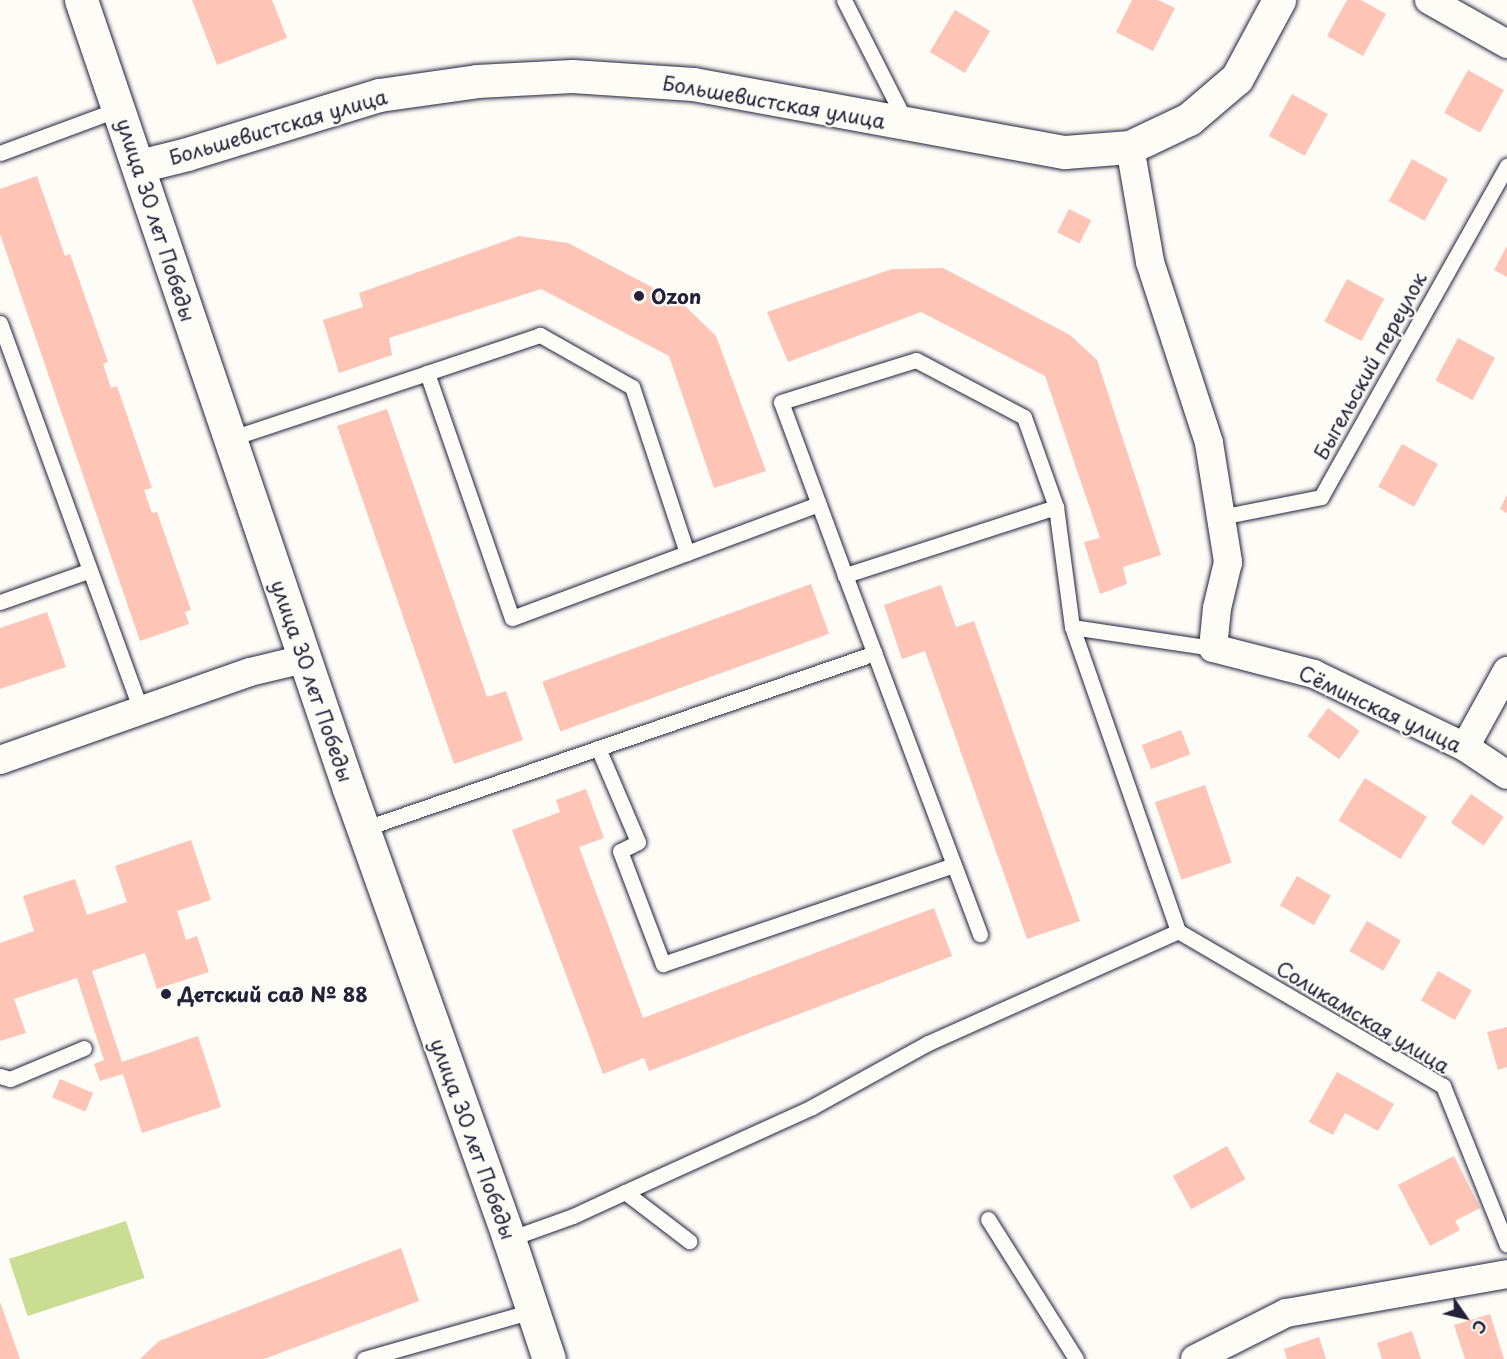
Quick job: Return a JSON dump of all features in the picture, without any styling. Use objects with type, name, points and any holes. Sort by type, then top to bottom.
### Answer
[{"type":"street","name":"улица 30 лет Победы","points":[[81,0],[304,659],[509,1239],[549,1359]]},
{"type":"street","name":"Большевистская улица","points":[[139,166],[187,154],[379,95],[477,81],[572,76],[693,84],[1065,152],[1130,147],[1189,119],[1237,78],[1279,0]]},
{"type":"street","points":[[1429,0],[1507,44]]},
{"type":"street","points":[[1130,147],[1150,262],[1209,443],[1228,562],[1217,608],[1213,648]]},
{"type":"street","name":"Сёминская улица","points":[[1213,648],[1314,674],[1465,747],[1507,775]]},
{"type":"street","points":[[0,760],[250,672],[304,659]]},
{"type":"street","points":[[1465,747],[1507,671]]},
{"type":"street","points":[[1195,1359],[1286,1313],[1507,1274]]},
{"type":"lane","points":[[844,0],[908,125]]},
{"type":"lane","points":[[0,153],[119,110]]},
{"type":"lane","name":"Быгельский переулок","points":[[1221,517],[1321,497],[1507,166]]},
{"type":"lane","points":[[0,323],[88,571],[141,710]]},
{"type":"lane","points":[[229,439],[540,335],[632,387],[687,553]]},
{"type":"lane","points":[[509,1239],[573,1216],[812,1107],[928,1043],[1178,931],[1072,627],[1056,507],[1024,417],[916,360],[781,402],[980,935]]},
{"type":"lane","points":[[428,373],[512,618],[819,504]]},
{"type":"lane","points":[[845,575],[1056,507]]},
{"type":"lane","points":[[0,602],[88,571]]},
{"type":"lane","points":[[1072,627],[1213,648]]},
{"type":"lane","points":[[363,829],[874,653]]},
{"type":"lane","points":[[598,748],[638,842],[620,852],[663,964],[954,864]]},
{"type":"lane","name":"Соликамская улица","points":[[1178,931],[1443,1086],[1507,1245]]},
{"type":"lane","points":[[0,1076],[10,1079],[84,1048]]},
{"type":"lane","points":[[625,1192],[689,1241]]},
{"type":"lane","points":[[988,1219],[1076,1359]]},
{"type":"lane","points":[[363,1359],[532,1311]]},
{"type":"green space","points":[[126,1221],[145,1278],[28,1316],[9,1259]]},
{"type":"building","points":[[192,0],[272,0],[287,38],[217,65]]},
{"type":"building","points":[[1132,0],[1158,0],[1175,8],[1153,51],[1116,32]]},
{"type":"building","points":[[1347,0],[1361,0],[1386,14],[1363,56],[1327,36]]},
{"type":"building","points":[[955,10],[990,31],[965,73],[930,52]]},
{"type":"building","points":[[1468,70],[1504,90],[1480,133],[1444,113]]},
{"type":"building","points":[[1292,94],[1328,114],[1305,156],[1269,136]]},
{"type":"building","points":[[1412,159],[1448,179],[1425,221],[1389,201]]},
{"type":"building","points":[[37,176],[65,256],[70,254],[108,362],[103,364],[111,388],[117,386],[152,488],[144,490],[152,513],[157,512],[191,610],[185,612],[189,624],[140,641],[0,234],[0,189]]},
{"type":"building","points":[[1069,209],[1091,220],[1079,244],[1057,232]]},
{"type":"building","points":[[519,236],[568,243],[682,303],[716,336],[766,471],[714,488],[669,356],[541,289],[389,338],[392,355],[339,373],[323,320],[363,307],[359,293]]},
{"type":"building","points":[[1507,246],[1507,277],[1494,270]]},
{"type":"building","points":[[943,268],[1070,335],[1097,360],[1161,555],[1123,567],[1127,584],[1100,594],[1084,542],[1100,538],[1045,376],[921,312],[788,362],[767,312],[892,269]]},
{"type":"building","points":[[1347,279],[1384,299],[1362,341],[1324,321]]},
{"type":"building","points":[[1458,338],[1495,358],[1473,400],[1435,380]]},
{"type":"building","points":[[387,409],[487,697],[506,691],[523,740],[454,764],[337,426]]},
{"type":"building","points":[[1402,444],[1438,464],[1414,507],[1378,487]]},
{"type":"building","points":[[1507,495],[1507,513],[1500,509]]},
{"type":"building","points":[[811,584],[829,634],[560,732],[542,682]]},
{"type":"building","points":[[941,585],[956,627],[974,621],[1080,921],[1027,939],[925,651],[902,659],[884,605]]},
{"type":"building","points":[[47,612],[66,667],[0,689],[0,628]]},
{"type":"building","points":[[1328,708],[1360,731],[1339,759],[1307,736]]},
{"type":"building","points":[[1181,730],[1190,754],[1151,769],[1142,745]]},
{"type":"building","points":[[1365,778],[1427,817],[1400,859],[1339,820]]},
{"type":"building","points":[[1205,785],[1232,863],[1182,880],[1155,802]]},
{"type":"building","points":[[586,789],[604,838],[579,847],[643,1018],[934,908],[952,956],[649,1071],[644,1058],[603,1074],[512,830],[560,812],[556,800]]},
{"type":"building","points":[[1471,794],[1504,817],[1484,846],[1451,823]]},
{"type":"building","points":[[191,840],[211,900],[177,911],[186,940],[197,936],[209,972],[157,989],[145,953],[92,971],[122,1062],[198,1036],[221,1107],[142,1133],[123,1074],[100,1081],[94,1064],[104,1060],[77,978],[14,999],[26,1033],[0,1041],[0,943],[34,931],[23,896],[75,879],[87,915],[127,902],[115,866]]},
{"type":"building","points":[[1297,876],[1331,895],[1314,925],[1280,905]]},
{"type":"building","points":[[1367,921],[1401,940],[1383,971],[1350,951]]},
{"type":"building","points":[[1438,971],[1472,990],[1455,1020],[1421,1000]]},
{"type":"building","points":[[1507,1027],[1507,1067],[1498,1070],[1487,1032]]},
{"type":"building","points":[[1337,1072],[1394,1104],[1378,1131],[1345,1113],[1333,1135],[1309,1122]]},
{"type":"building","points":[[60,1079],[93,1093],[85,1111],[52,1097]]},
{"type":"building","points":[[1227,1146],[1245,1179],[1191,1209],[1173,1176]]},
{"type":"building","points":[[1454,1156],[1480,1208],[1455,1221],[1460,1230],[1430,1246],[1398,1185]]},
{"type":"building","points":[[401,1248],[419,1301],[264,1359],[140,1359],[159,1341]]},
{"type":"building","points":[[0,1302],[20,1359],[0,1359]]},
{"type":"building","points":[[1490,1314],[1504,1359],[1465,1359],[1454,1325]]},
{"type":"building","points":[[1412,1331],[1421,1359],[1382,1359],[1377,1343]]},
{"type":"building","points":[[1319,1337],[1326,1359],[1287,1359],[1284,1349]]},
{"type":"place","name":"Ozon","points":[[639,296]]},
{"type":"place","name":"Детский сад № 88","points":[[166,994]]}]
